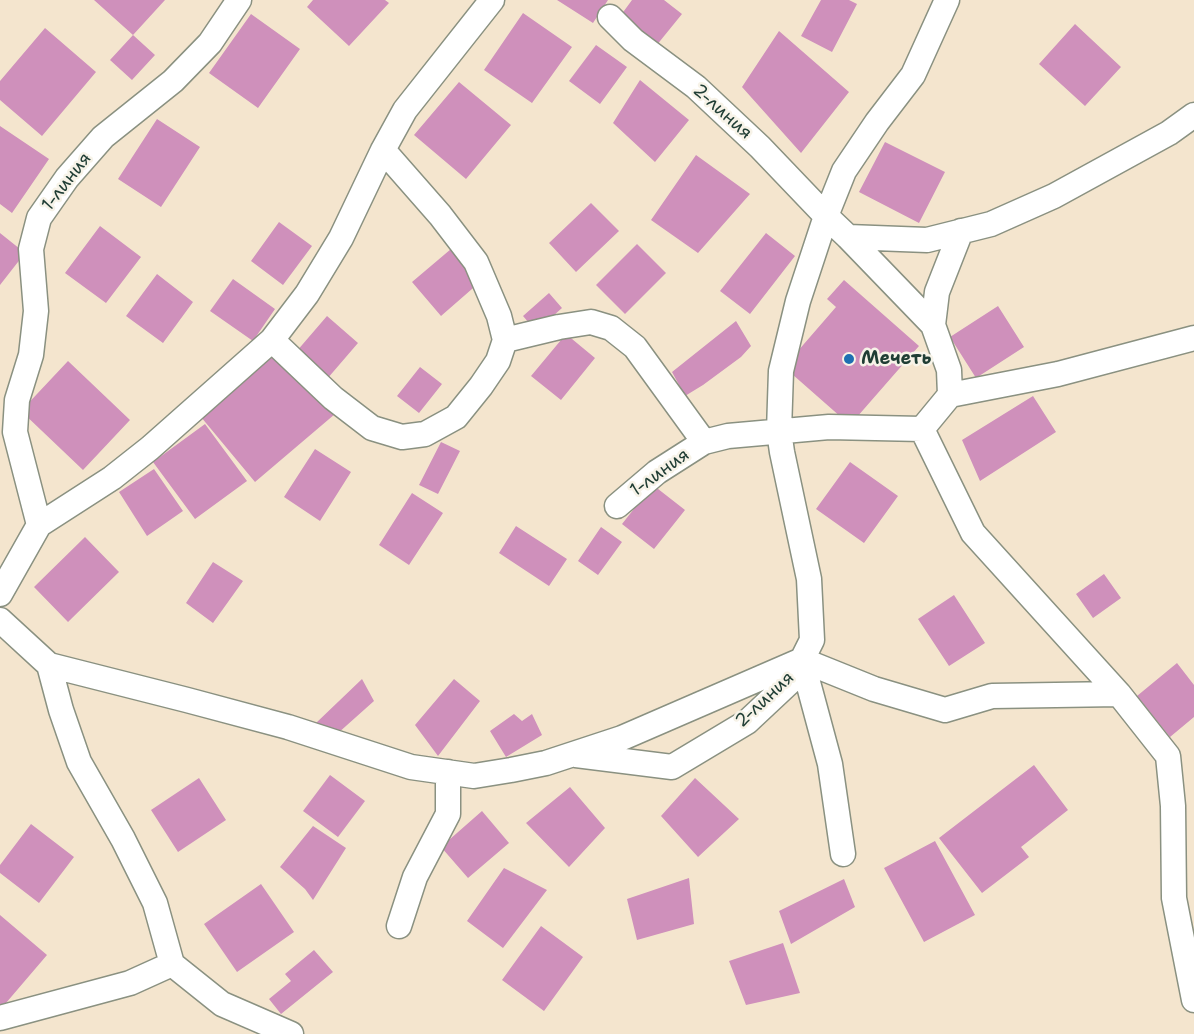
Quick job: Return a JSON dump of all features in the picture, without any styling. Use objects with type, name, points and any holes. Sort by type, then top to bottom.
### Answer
[{"type":"street","points":[[0,594],[39,525],[112,478],[272,339],[307,294],[341,238],[405,110],[492,0]]},
{"type":"street","points":[[0,620],[49,665],[288,727],[411,768],[474,776],[546,763],[622,738],[802,660],[812,640],[809,579],[779,431],[781,371],[798,301],[826,216],[844,171],[913,75],[947,0]]},
{"type":"street","name":"1-линия","points":[[39,525],[15,432],[17,400],[30,355],[36,311],[31,249],[39,218],[67,178],[103,137],[173,81],[210,43],[237,1]]},
{"type":"street","name":"2-линия","points":[[610,17],[633,40],[704,95],[760,147],[933,325]]},
{"type":"street","points":[[848,237],[927,240],[991,224],[1054,196],[1169,133],[1194,115]]},
{"type":"street","points":[[272,339],[333,398],[372,428],[402,437],[425,434],[456,417],[498,361],[505,340],[499,316],[476,262],[440,215],[383,150]]},
{"type":"street","points":[[950,395],[949,370],[933,325],[937,292],[962,231]]},
{"type":"street","points":[[505,340],[591,322],[611,328],[635,347],[704,442]]},
{"type":"street","points":[[1194,338],[1058,374],[950,395],[922,429],[973,533],[1119,694],[1168,756],[1173,806],[1174,898],[1194,1000]]},
{"type":"street","name":"1-линия","points":[[617,506],[657,472],[704,442],[728,436],[829,427],[922,429]]},
{"type":"street","points":[[802,660],[874,689],[945,710],[992,696],[1119,694]]},
{"type":"street","name":"2-линия","points":[[571,754],[672,767],[747,722],[794,678],[802,660]]},
{"type":"street","name":"2-линия","points":[[802,660],[830,764],[843,854]]},
{"type":"street","points":[[49,665],[61,710],[79,762],[123,839],[155,903],[172,964],[222,1004],[291,1034]]},
{"type":"street","points":[[399,926],[415,877],[448,814],[448,772]]},
{"type":"street","points":[[0,1018],[130,983],[172,964]]},
{"type":"building","points":[[94,0],[165,0],[133,35]]},
{"type":"building","points":[[313,0],[385,0],[389,3],[349,46],[307,7]]},
{"type":"building","points":[[557,0],[608,0],[593,23]]},
{"type":"building","points":[[632,0],[664,0],[682,14],[656,46],[621,15]]},
{"type":"building","points":[[821,0],[849,0],[857,4],[832,52],[801,36]]},
{"type":"building","points":[[523,13],[572,47],[532,103],[484,70]]},
{"type":"building","points":[[251,14],[300,49],[258,108],[209,73]]},
{"type":"building","points":[[1075,24],[1121,67],[1085,106],[1039,64]]},
{"type":"building","points":[[45,28],[96,72],[42,136],[0,100],[0,81]]},
{"type":"building","points":[[779,31],[849,92],[801,153],[742,87]]},
{"type":"building","points":[[133,35],[155,55],[132,80],[110,60]]},
{"type":"building","points":[[596,45],[627,67],[600,104],[569,81]]},
{"type":"building","points":[[640,80],[689,120],[655,162],[613,123]]},
{"type":"building","points":[[459,82],[511,125],[466,179],[414,135]]},
{"type":"building","points":[[157,119],[200,147],[161,207],[118,179]]},
{"type":"building","points":[[0,126],[49,159],[12,213],[0,204]]},
{"type":"building","points":[[885,142],[945,172],[919,223],[859,192]]},
{"type":"building","points":[[696,155],[750,194],[698,253],[651,220]]},
{"type":"building","points":[[591,203],[619,231],[576,272],[549,243]]},
{"type":"building","points":[[279,222],[312,246],[283,285],[251,261]]},
{"type":"building","points":[[100,226],[141,257],[106,303],[65,273]]},
{"type":"building","points":[[0,233],[25,253],[0,285]]},
{"type":"building","points":[[766,233],[795,256],[750,314],[720,291]]},
{"type":"building","points":[[637,244],[666,273],[625,314],[596,285]]},
{"type":"building","points":[[451,249],[480,282],[441,316],[412,282]]},
{"type":"building","points":[[157,274],[193,302],[163,343],[126,316]]},
{"type":"building","points":[[233,279],[275,309],[253,341],[210,311]]},
{"type":"building","name":"Мечеть","points":[[844,280],[919,346],[850,425],[784,367],[836,307],[827,299]]},
{"type":"building","points":[[549,293],[562,308],[536,331],[523,316]]},
{"type":"building","points":[[998,306],[1024,347],[976,378],[950,337]]},
{"type":"building","points":[[327,316],[358,343],[327,379],[296,352]]},
{"type":"building","points":[[736,321],[751,346],[741,357],[685,396],[672,372]]},
{"type":"building","points":[[566,334],[595,358],[561,400],[531,376]]},
{"type":"building","points":[[281,350],[335,414],[255,482],[201,417]]},
{"type":"building","points":[[68,361],[130,420],[83,470],[21,411]]},
{"type":"building","points":[[420,367],[442,384],[419,413],[397,396]]},
{"type":"building","points":[[1033,396],[1056,432],[980,481],[962,440]]},
{"type":"building","points":[[205,424],[247,481],[195,519],[153,462]]},
{"type":"building","points":[[441,442],[460,451],[438,494],[419,485]]},
{"type":"building","points":[[315,449],[351,472],[320,521],[284,497]]},
{"type":"building","points":[[850,462],[898,496],[864,543],[816,509]]},
{"type":"building","points":[[154,469],[183,511],[147,536],[119,492]]},
{"type":"building","points":[[653,485],[685,510],[654,549],[622,524]]},
{"type":"building","points":[[412,493],[443,513],[409,565],[379,545]]},
{"type":"building","points":[[516,526],[567,559],[549,586],[499,553]]},
{"type":"building","points":[[601,527],[622,542],[598,575],[578,561]]},
{"type":"building","points":[[85,537],[119,572],[68,622],[34,587]]},
{"type":"building","points":[[213,562],[243,581],[213,623],[186,603]]},
{"type":"building","points":[[1104,574],[1121,598],[1093,618],[1076,594]]},
{"type":"building","points":[[954,595],[985,643],[949,666],[918,619]]},
{"type":"building","points":[[1177,663],[1194,685],[1194,717],[1170,737],[1137,696]]},
{"type":"building","points":[[362,679],[374,701],[337,734],[324,733],[316,723]]},
{"type":"building","points":[[454,679],[480,701],[438,756],[415,725]]},
{"type":"building","points":[[514,714],[522,721],[532,714],[542,735],[506,757],[490,731]]},
{"type":"building","points":[[1034,765],[1068,810],[1021,847],[1029,857],[982,893],[939,838]]},
{"type":"building","points":[[330,775],[365,801],[338,837],[303,811]]},
{"type":"building","points":[[199,778],[226,820],[178,852],[151,810]]},
{"type":"building","points":[[695,778],[739,819],[698,857],[661,816]]},
{"type":"building","points":[[570,787],[605,828],[569,867],[526,823]]},
{"type":"building","points":[[482,811],[509,843],[468,878],[441,847]]},
{"type":"building","points":[[31,824],[74,857],[39,903],[0,873],[0,865]]},
{"type":"building","points":[[313,826],[346,848],[313,900],[305,889],[280,867]]},
{"type":"building","points":[[935,841],[975,915],[924,942],[884,868]]},
{"type":"building","points":[[504,868],[547,890],[503,948],[467,921]]},
{"type":"building","points":[[689,878],[694,924],[637,940],[627,899]]},
{"type":"building","points":[[844,879],[855,907],[791,944],[779,911]]},
{"type":"building","points":[[261,884],[294,932],[237,972],[204,924]]},
{"type":"building","points":[[0,915],[47,955],[0,1010]]},
{"type":"building","points":[[541,926],[583,957],[544,1011],[502,980]]},
{"type":"building","points":[[783,943],[800,993],[746,1005],[729,961]]},
{"type":"building","points":[[314,950],[333,972],[281,1014],[269,999],[291,981],[285,974]]},
{"type":"place","name":"Мечеть","points":[[849,359]]}]
